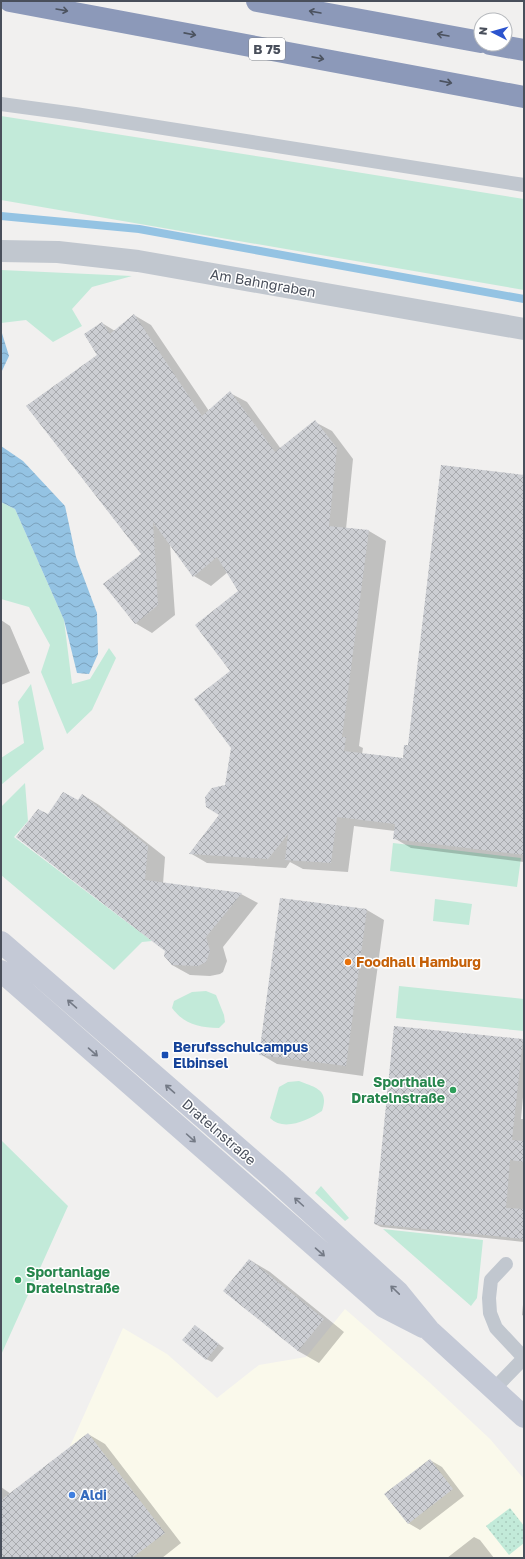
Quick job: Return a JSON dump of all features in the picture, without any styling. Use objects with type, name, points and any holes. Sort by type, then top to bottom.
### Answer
[{"type":"highway","name":"B 75","points":[[10,1],[524,97]]},
{"type":"highway","points":[[257,1],[473,41]]},
{"type":"highway","points":[[513,48],[524,50]]},
{"type":"main road","name":"Dratelnstraße","points":[[1,942],[247,1156],[392,1286],[429,1330],[524,1417]]},
{"type":"main road","name":"Dratelnstraße","points":[[1,971],[384,1308],[429,1330]]},
{"type":"street","name":"Am Bahngraben","points":[[1,251],[58,252],[138,261],[524,330]]},
{"type":"lane","points":[[1,104],[74,114],[524,185]]},
{"type":"lane","points":[[494,1389],[524,1358],[496,1328],[490,1313],[489,1298],[491,1280],[506,1264]]},
{"type":"shaded area","points":[[345,1309],[429,1382],[490,1439],[524,1479],[524,1558],[20,1558],[123,1328],[167,1354],[217,1398],[259,1365],[306,1357]]},
{"type":"green space","points":[[1,116],[524,199],[524,290],[1,200]]},
{"type":"green space","points":[[1,270],[132,276],[92,287],[72,309],[82,326],[53,342],[26,320],[1,323]]},
{"type":"green space","points":[[1,502],[15,509],[64,620],[72,684],[90,679],[109,648],[116,658],[92,710],[67,734],[41,672],[50,645],[29,607],[1,599]]},
{"type":"green space","points":[[31,684],[44,749],[1,785],[1,758],[24,743],[18,702]]},
{"type":"green space","points":[[25,783],[28,821],[14,837],[152,941],[142,942],[114,970],[1,875],[1,807]]},
{"type":"green space","points":[[393,843],[521,858],[517,887],[390,871]]},
{"type":"green space","points":[[435,899],[472,904],[469,925],[433,921]]},
{"type":"green space","points":[[399,986],[524,999],[524,1031],[396,1018]]},
{"type":"green space","points":[[206,991],[216,995],[224,1015],[225,1022],[219,1028],[198,1026],[187,1022],[172,1008],[174,1001],[192,992]]},
{"type":"green space","points":[[299,1081],[316,1088],[323,1094],[324,1104],[322,1111],[303,1121],[289,1124],[282,1124],[270,1118],[279,1087],[288,1082]]},
{"type":"green space","name":"Sportanlage Dratelnstraße","points":[[1,1140],[68,1206],[1,1355]]},
{"type":"green space","points":[[321,1186],[349,1218],[345,1221],[315,1193]]},
{"type":"green space","points":[[383,1229],[483,1240],[477,1298],[471,1306]]},
{"type":"green space","points":[[510,1508],[524,1526],[524,1543],[509,1555],[486,1526]]},
{"type":"water","points":[[1,330],[9,356],[1,373]]},
{"type":"water","points":[[1,446],[23,461],[65,506],[76,557],[97,613],[98,654],[89,674],[77,673],[64,620],[15,509],[1,502]]},
{"type":"building","points":[[134,314],[202,416],[230,391],[275,452],[315,420],[337,448],[329,526],[369,530],[342,737],[346,737],[344,751],[403,758],[404,745],[408,745],[441,465],[524,475],[524,855],[393,839],[395,824],[337,817],[331,863],[285,860],[288,834],[268,859],[189,854],[219,815],[206,807],[205,797],[212,788],[225,785],[231,748],[194,699],[230,671],[195,625],[238,591],[217,557],[193,577],[153,522],[158,605],[135,624],[103,584],[141,554],[26,406],[97,355],[84,334],[102,322],[110,334]]},
{"type":"building","points":[[63,792],[78,800],[82,794],[148,846],[145,880],[242,893],[206,937],[210,951],[206,962],[198,966],[172,965],[164,956],[165,951],[16,837],[38,809],[48,814]]},
{"type":"building","points":[[280,898],[367,909],[346,1066],[259,1055]]},
{"type":"building","name":"Sporthalle Dratelnstraße","points":[[394,1026],[523,1039],[512,1140],[524,1141],[524,1162],[510,1160],[506,1208],[524,1209],[524,1239],[374,1224]]},
{"type":"building","points":[[249,1259],[324,1319],[298,1351],[223,1291]]},
{"type":"building","points":[[195,1325],[219,1344],[206,1360],[182,1340]]},
{"type":"building","name":"Aldi","points":[[88,1433],[165,1533],[132,1558],[1,1558],[1,1500]]},
{"type":"building","points":[[430,1459],[453,1489],[408,1524],[384,1494]]},
{"type":"waterway","points":[[1,216],[139,229],[524,299]]},
{"type":"place","name":"Foodhall Hamburg","points":[[348,962]]},
{"type":"place","name":"Berufsschulcampus Elbinsel","points":[[165,1055]]},
{"type":"place","name":"Sporthalle Dratelnstraße","points":[[453,1090]]},
{"type":"place","name":"Sportanlage Dratelnstraße","points":[[18,1280]]},
{"type":"place","name":"Aldi","points":[[72,1495]]}]
